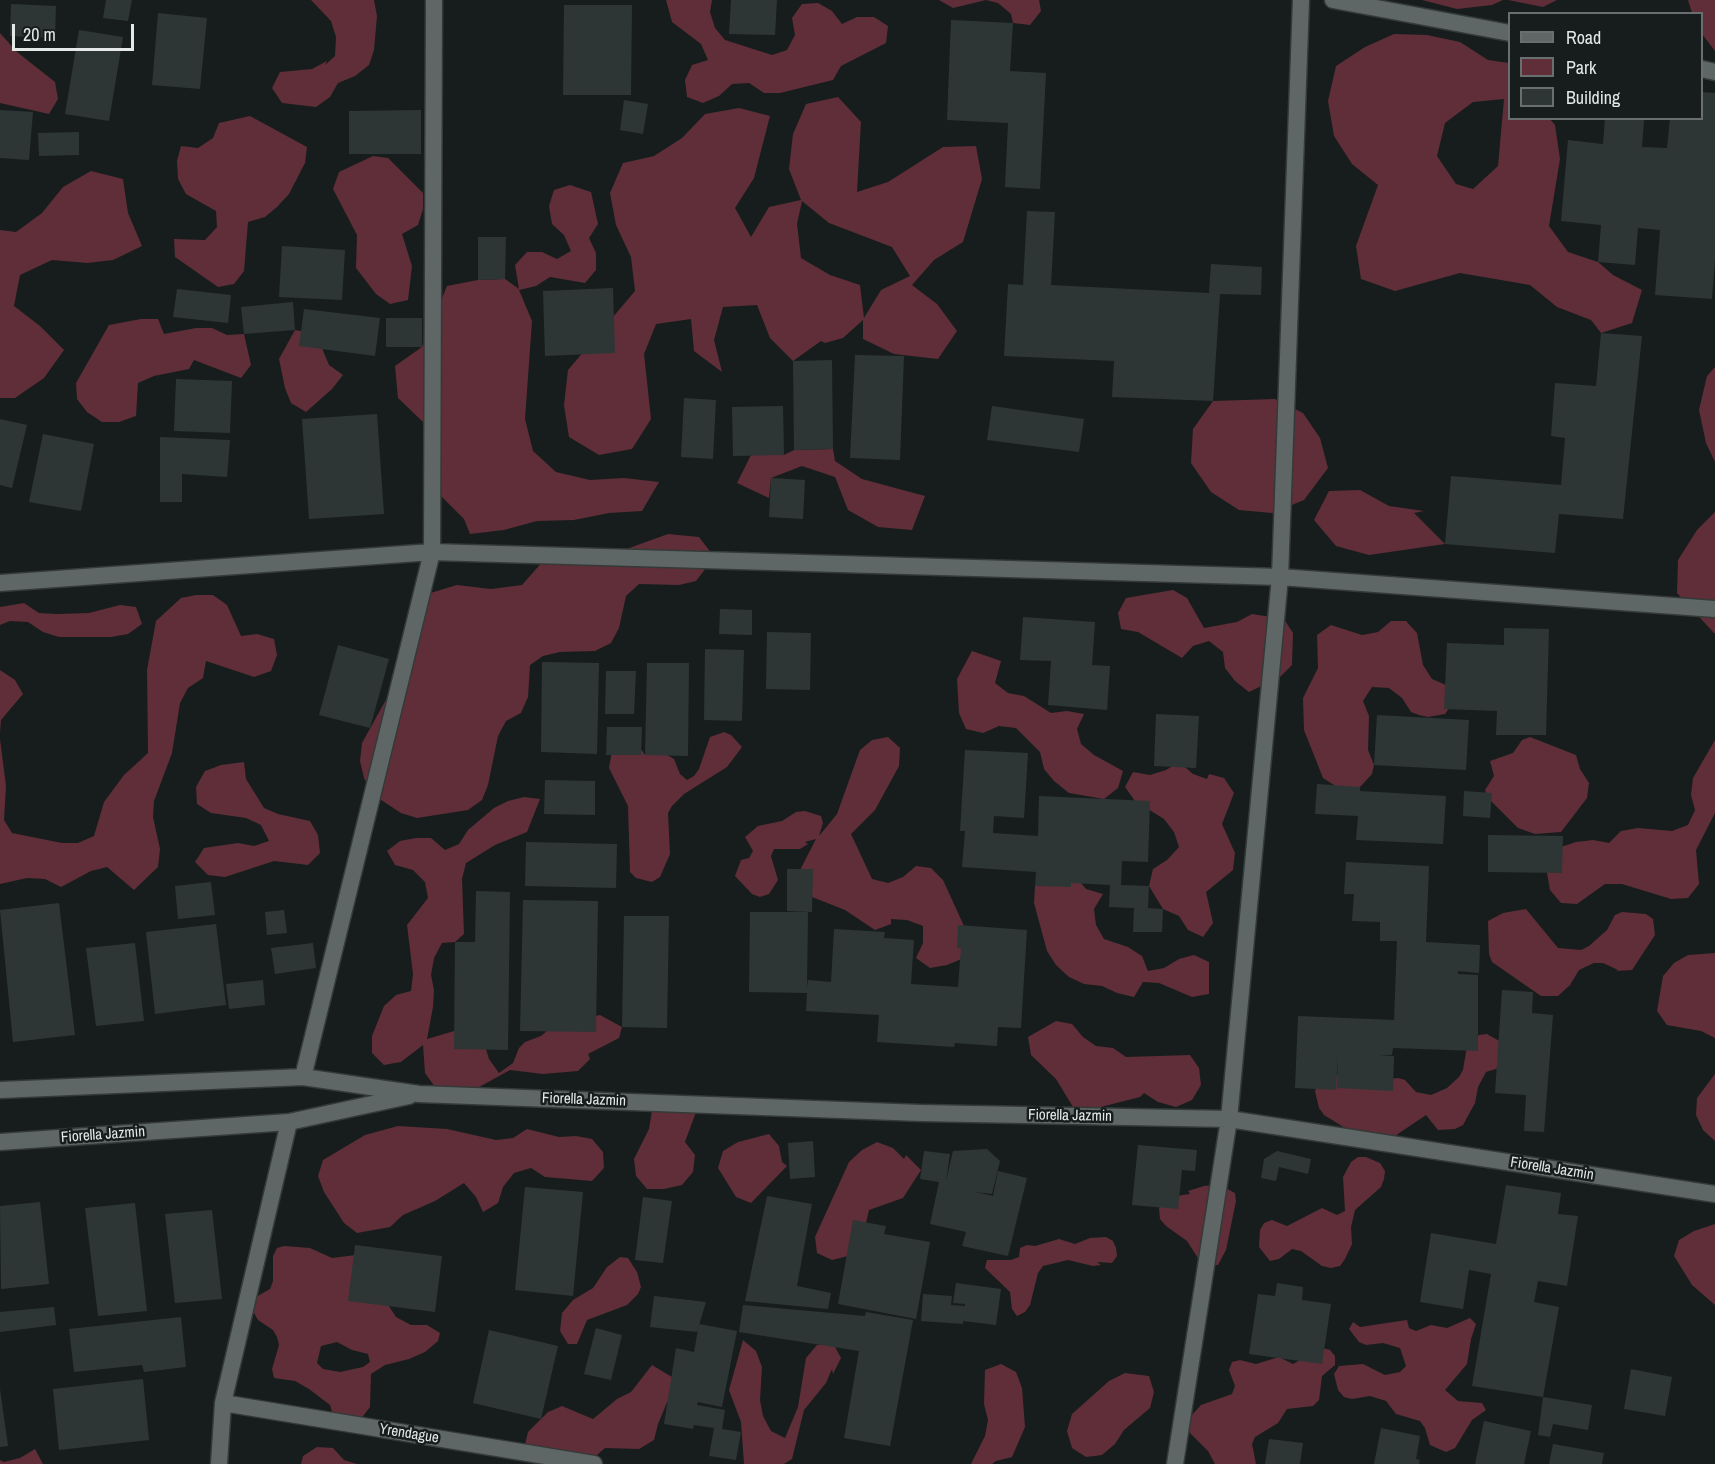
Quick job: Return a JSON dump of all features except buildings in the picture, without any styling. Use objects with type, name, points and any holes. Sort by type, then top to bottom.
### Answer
[{"type":"street","points":[[303,1077],[432,552],[434,0]]},
{"type":"street","points":[[1175,1464],[1229,1119],[1280,577],[1301,0]]},
{"type":"street","points":[[1334,0],[1508,33]]},
{"type":"street","points":[[0,584],[432,552],[1280,577],[1715,609]]},
{"type":"street","name":"Fiorella Jazmin","points":[[0,1090],[303,1077],[419,1094],[921,1113],[1229,1119],[1715,1194]]},
{"type":"street","name":"Fiorella Jazmin","points":[[0,1142],[289,1122],[419,1094]]},
{"type":"street","points":[[219,1464],[223,1403],[289,1122]]},
{"type":"street","name":"Yrendague","points":[[223,1403],[594,1464]]},
{"type":"green space","points":[[311,0],[374,0],[377,16],[374,50],[369,65],[355,76],[338,83],[330,97],[316,107],[282,103],[272,88],[280,72],[312,69],[327,61],[325,65],[335,56],[336,37],[331,21]]},
{"type":"green space","points":[[666,0],[712,0],[710,12],[715,28],[725,40],[772,55],[787,50],[795,35],[792,18],[802,4],[818,3],[832,11],[842,24],[857,17],[874,17],[888,26],[886,43],[841,66],[833,80],[780,93],[764,93],[749,83],[732,84],[719,96],[703,103],[687,97],[685,80],[692,65],[708,60],[701,44],[672,22]]},
{"type":"green space","points":[[939,0],[986,0],[953,8]]},
{"type":"green space","points":[[986,0],[1039,0],[1041,11],[1030,25],[1013,23],[1011,14],[998,3]]},
{"type":"green space","points":[[1422,0],[1503,0],[1492,5],[1457,9]]},
{"type":"green space","points":[[1508,0],[1557,0],[1543,7]]},
{"type":"green space","points":[[1688,0],[1715,0],[1715,51],[1703,35],[1703,12],[1692,12]]},
{"type":"green space","points":[[0,33],[17,52],[55,82],[58,99],[49,114],[0,103]]},
{"type":"green space","points":[[1394,34],[1427,35],[1460,42],[1488,60],[1508,63],[1508,120],[1551,120],[1555,125],[1560,159],[1549,226],[1568,252],[1598,262],[1613,275],[1642,290],[1632,323],[1601,333],[1591,320],[1557,307],[1530,285],[1460,273],[1395,291],[1361,279],[1356,246],[1378,185],[1352,164],[1334,136],[1328,101],[1336,66],[1365,47]],"holes":[[[1504,99],[1498,166],[1473,189],[1456,184],[1437,156],[1445,123],[1473,102]]]},
{"type":"green space","points":[[838,97],[861,122],[857,192],[888,182],[943,147],[976,146],[982,179],[963,242],[934,260],[912,285],[937,304],[957,331],[938,359],[894,354],[863,339],[863,320],[843,338],[825,343],[821,341],[793,361],[770,338],[757,305],[723,307],[714,340],[722,372],[694,351],[691,319],[656,324],[644,354],[651,419],[632,449],[599,455],[569,437],[564,405],[568,370],[635,291],[631,257],[616,225],[610,193],[623,163],[654,156],[682,138],[705,114],[739,108],[770,116],[754,178],[735,208],[751,237],[769,207],[801,200],[789,169],[793,134],[806,104]],"holes":[[[802,201],[829,223],[892,247],[910,276],[881,290],[864,318],[860,285],[830,275],[801,258],[797,224]]]},
{"type":"green space","points":[[250,116],[307,147],[305,163],[289,194],[277,207],[265,217],[248,222],[244,271],[234,284],[218,287],[175,257],[174,239],[205,240],[217,227],[216,211],[186,194],[178,179],[177,161],[181,146],[198,148],[213,138],[219,123]]},
{"type":"green space","points":[[373,156],[388,158],[423,193],[423,209],[418,225],[402,234],[412,266],[408,300],[390,304],[376,294],[356,268],[357,235],[333,189],[339,172]]},
{"type":"green space","points":[[91,171],[123,179],[128,213],[142,246],[113,260],[87,263],[52,260],[20,275],[14,306],[40,326],[64,350],[44,378],[15,398],[0,398],[0,230],[16,232],[42,213],[63,187]]},
{"type":"green space","points":[[570,185],[591,192],[598,224],[589,238],[596,253],[596,270],[585,283],[550,277],[536,286],[519,290],[532,321],[525,419],[533,451],[556,472],[590,480],[624,478],[659,482],[642,511],[609,513],[574,520],[537,521],[504,530],[470,534],[464,519],[440,495],[430,462],[423,422],[398,398],[395,366],[422,347],[447,286],[478,280],[505,279],[519,289],[515,265],[527,252],[542,252],[557,259],[571,251],[564,235],[552,224],[549,206],[554,190]]},
{"type":"green space","points":[[141,319],[158,319],[164,334],[196,328],[212,328],[227,335],[244,334],[251,365],[241,378],[194,360],[189,369],[154,376],[138,383],[136,416],[119,422],[102,422],[87,412],[77,399],[76,383],[109,325]]},
{"type":"green space","points":[[295,330],[316,334],[329,365],[343,375],[332,389],[306,412],[291,403],[285,388],[279,359]]},
{"type":"green space","points":[[1715,367],[1715,462],[1706,443],[1699,410],[1707,376]]},
{"type":"green space","points":[[1275,399],[1303,413],[1320,438],[1328,468],[1304,500],[1272,513],[1239,510],[1211,492],[1191,463],[1193,429],[1213,401]]},
{"type":"green space","points":[[833,449],[835,461],[862,479],[925,496],[912,530],[878,527],[848,510],[835,477],[802,466],[771,478],[769,498],[737,483],[752,453],[784,455],[794,450]]},
{"type":"green space","points":[[1360,490],[1389,506],[1424,511],[1414,513],[1445,544],[1369,555],[1336,546],[1314,520],[1329,491]]},
{"type":"green space","points":[[1715,512],[1714,633],[1677,593],[1678,560],[1697,530]]},
{"type":"green space","points":[[668,534],[699,537],[709,550],[706,568],[696,581],[679,585],[639,584],[626,596],[619,628],[611,643],[595,651],[560,652],[543,656],[530,665],[528,697],[521,713],[506,721],[498,736],[488,785],[482,800],[468,810],[417,818],[401,813],[372,794],[364,778],[360,761],[362,743],[393,687],[427,594],[457,585],[491,589],[522,585],[544,560],[621,551]]},
{"type":"green space","points":[[1173,590],[1187,598],[1204,628],[1237,622],[1252,614],[1284,619],[1293,633],[1292,665],[1280,677],[1249,692],[1235,681],[1225,668],[1223,652],[1209,641],[1193,646],[1182,658],[1138,632],[1121,629],[1118,613],[1126,598]]},
{"type":"green space","points":[[213,595],[227,605],[241,636],[257,634],[274,639],[277,655],[271,671],[254,677],[206,661],[203,678],[188,688],[180,703],[172,753],[154,801],[153,817],[160,849],[158,867],[134,890],[107,867],[91,871],[61,887],[45,879],[27,878],[0,884],[0,739],[6,786],[4,820],[12,833],[62,843],[78,843],[94,836],[104,802],[124,775],[148,753],[147,670],[156,621],[181,598]]},
{"type":"green space","points":[[24,603],[39,613],[57,614],[89,613],[120,605],[136,607],[142,624],[128,634],[111,637],[59,637],[43,632],[28,622],[10,621],[0,625],[0,607]]},
{"type":"green space","points":[[1391,621],[1406,621],[1417,633],[1423,665],[1432,679],[1448,686],[1450,707],[1445,714],[1428,717],[1419,715],[1411,712],[1402,698],[1389,688],[1372,687],[1363,701],[1369,716],[1368,750],[1374,765],[1372,774],[1360,787],[1337,787],[1323,778],[1304,730],[1303,698],[1318,668],[1317,635],[1331,625],[1362,635],[1378,632]]},
{"type":"green space","points":[[972,651],[1001,661],[995,683],[1008,693],[1024,696],[1051,713],[1067,711],[1084,714],[1077,729],[1081,744],[1094,755],[1123,771],[1118,788],[1104,799],[1069,793],[1044,769],[1040,752],[1016,728],[999,726],[983,733],[966,729],[959,713],[957,679]]},
{"type":"green space","points":[[0,670],[15,680],[23,694],[1,720],[0,733]]},
{"type":"green space","points":[[724,732],[731,735],[742,747],[727,767],[684,794],[672,806],[668,813],[670,854],[660,877],[652,882],[636,878],[630,872],[628,806],[609,768],[612,751],[640,748],[645,755],[667,755],[674,759],[680,774],[687,780],[699,769],[710,737]]},
{"type":"green space","points":[[888,737],[900,748],[899,766],[875,810],[851,834],[872,879],[888,883],[903,877],[916,866],[931,868],[943,880],[964,926],[964,958],[947,965],[930,968],[916,958],[923,943],[923,926],[907,920],[891,919],[891,924],[875,930],[845,910],[812,897],[801,885],[801,868],[816,839],[805,842],[808,844],[800,849],[774,849],[771,856],[778,880],[769,894],[760,897],[752,894],[735,876],[741,860],[749,858],[753,851],[745,837],[758,826],[782,821],[796,812],[805,811],[821,816],[823,823],[819,836],[837,814],[860,750],[872,740]]},
{"type":"green space","points":[[1530,737],[1576,755],[1580,769],[1589,783],[1587,798],[1561,832],[1535,834],[1518,828],[1488,798],[1485,790],[1494,776],[1490,761],[1513,753],[1522,740]]},
{"type":"green space","points":[[1715,740],[1715,813],[1696,850],[1699,884],[1688,898],[1671,899],[1622,884],[1605,884],[1577,904],[1561,903],[1550,890],[1547,873],[1550,857],[1561,847],[1576,842],[1593,840],[1609,843],[1621,831],[1638,828],[1672,831],[1688,825],[1695,810],[1691,795],[1693,778]]},
{"type":"green space","points":[[244,762],[246,779],[264,808],[278,814],[310,821],[318,835],[320,853],[308,865],[274,861],[225,877],[208,875],[195,862],[204,848],[238,843],[254,846],[269,841],[261,825],[246,818],[211,813],[197,804],[196,787],[205,771],[221,765]]},
{"type":"green space","points":[[1179,762],[1193,774],[1207,779],[1209,774],[1224,778],[1234,793],[1222,824],[1235,853],[1233,870],[1206,892],[1213,923],[1203,937],[1188,930],[1179,916],[1163,909],[1149,886],[1153,869],[1167,860],[1179,847],[1174,832],[1164,819],[1135,801],[1125,787],[1133,772],[1150,775],[1166,770]]},
{"type":"green space","points":[[524,797],[540,799],[527,832],[495,845],[466,863],[462,879],[464,934],[455,942],[442,943],[434,958],[431,975],[434,990],[433,1007],[427,1039],[461,1029],[482,1036],[489,1059],[499,1073],[513,1063],[519,1048],[525,1042],[541,1036],[553,1026],[600,1015],[622,1027],[619,1038],[588,1054],[590,1059],[578,1071],[543,1074],[510,1070],[472,1091],[440,1094],[425,1073],[423,1045],[401,1062],[384,1065],[372,1053],[372,1036],[384,1006],[396,995],[411,991],[413,974],[407,925],[428,898],[425,882],[413,870],[395,865],[387,851],[400,841],[416,838],[431,838],[445,850],[459,844],[468,830],[494,808]]},
{"type":"green space","points":[[1076,877],[1086,889],[1103,894],[1094,909],[1096,925],[1104,939],[1128,947],[1142,956],[1148,971],[1164,968],[1179,959],[1194,955],[1209,962],[1209,994],[1192,997],[1159,983],[1143,982],[1134,997],[1102,986],[1084,984],[1069,977],[1056,965],[1047,951],[1034,903],[1035,886]]},
{"type":"green space","points":[[1526,909],[1558,948],[1581,950],[1589,946],[1607,930],[1615,915],[1622,912],[1646,914],[1653,919],[1655,935],[1632,970],[1616,971],[1618,970],[1603,963],[1594,963],[1579,970],[1570,985],[1558,996],[1541,996],[1492,962],[1489,954],[1488,921],[1503,913]]},
{"type":"green space","points":[[1715,953],[1715,1038],[1701,1031],[1667,1025],[1657,1011],[1663,976],[1674,963],[1688,955]]},
{"type":"green space","points":[[1056,1021],[1072,1024],[1083,1037],[1096,1046],[1113,1048],[1126,1057],[1190,1055],[1199,1068],[1201,1085],[1192,1100],[1176,1107],[1158,1102],[1144,1093],[1140,1097],[1089,1110],[1073,1107],[1056,1079],[1031,1055],[1028,1037]]},
{"type":"green space","points":[[1487,1034],[1501,1042],[1502,1067],[1486,1072],[1478,1087],[1475,1103],[1463,1125],[1455,1129],[1438,1130],[1426,1115],[1392,1138],[1353,1133],[1324,1115],[1319,1108],[1315,1091],[1318,1083],[1332,1076],[1349,1073],[1381,1080],[1398,1078],[1405,1080],[1416,1092],[1431,1095],[1447,1088],[1463,1070],[1467,1046],[1479,1035]]},
{"type":"green space","points":[[1715,1074],[1715,1141],[1703,1130],[1696,1115],[1697,1098]]},
{"type":"green space","points":[[653,1104],[696,1112],[685,1142],[695,1155],[693,1172],[682,1185],[664,1189],[647,1189],[636,1176],[634,1159],[649,1129]]},
{"type":"green space","points":[[398,1126],[447,1129],[496,1140],[513,1138],[527,1129],[559,1137],[576,1136],[592,1139],[603,1152],[604,1168],[592,1181],[545,1177],[531,1168],[514,1173],[503,1187],[498,1203],[483,1212],[476,1197],[464,1183],[435,1201],[403,1215],[390,1227],[357,1233],[344,1223],[324,1192],[318,1176],[323,1160],[365,1135]]},
{"type":"green space","points":[[769,1134],[779,1146],[782,1162],[787,1166],[751,1203],[736,1197],[718,1168],[723,1151],[738,1142]]},
{"type":"green space","points":[[877,1142],[893,1148],[904,1159],[906,1155],[921,1170],[903,1198],[869,1210],[865,1227],[848,1256],[832,1260],[817,1253],[815,1237],[849,1162],[862,1150]]},
{"type":"green space","points":[[1358,1157],[1366,1157],[1380,1163],[1385,1171],[1384,1179],[1381,1187],[1355,1210],[1351,1227],[1352,1244],[1340,1266],[1331,1268],[1322,1266],[1301,1251],[1292,1249],[1279,1259],[1270,1261],[1259,1247],[1260,1230],[1264,1223],[1272,1220],[1287,1226],[1322,1208],[1337,1215],[1345,1211],[1343,1177],[1351,1162]]},
{"type":"green space","points":[[1220,1185],[1235,1193],[1236,1201],[1226,1250],[1218,1265],[1209,1265],[1201,1263],[1187,1241],[1166,1226],[1160,1219],[1159,1209],[1161,1202],[1168,1197],[1190,1194],[1188,1191],[1204,1186]]},
{"type":"green space","points":[[1715,1224],[1715,1305],[1692,1285],[1674,1256],[1679,1240],[1694,1231]]},
{"type":"green space","points":[[1106,1237],[1113,1241],[1116,1248],[1117,1256],[1112,1263],[1097,1262],[1101,1265],[1093,1266],[1068,1260],[1043,1266],[1038,1273],[1030,1305],[1025,1312],[1017,1316],[1012,1309],[1010,1292],[985,1268],[987,1260],[1011,1260],[1019,1257],[1020,1248],[1027,1245],[1035,1246],[1059,1239],[1075,1244],[1090,1238]]},
{"type":"green space","points":[[284,1246],[310,1248],[332,1258],[356,1255],[396,1317],[411,1325],[427,1325],[440,1333],[438,1341],[425,1352],[385,1365],[371,1374],[370,1407],[360,1420],[335,1421],[330,1405],[309,1389],[295,1381],[274,1378],[272,1369],[279,1345],[277,1337],[273,1330],[258,1320],[253,1305],[256,1297],[270,1289],[273,1281],[273,1256],[277,1248]],"holes":[[[337,1342],[352,1350],[368,1354],[370,1362],[363,1367],[340,1372],[323,1369],[317,1363],[321,1346]]]},
{"type":"green space","points":[[620,1257],[628,1258],[637,1272],[641,1287],[638,1294],[627,1305],[587,1320],[577,1344],[568,1344],[560,1331],[562,1313],[573,1300],[593,1288],[607,1267]]},
{"type":"green space","points":[[1470,1318],[1476,1324],[1467,1364],[1445,1390],[1458,1401],[1482,1403],[1486,1410],[1472,1420],[1455,1448],[1446,1452],[1430,1445],[1425,1428],[1420,1421],[1396,1414],[1386,1401],[1370,1396],[1352,1399],[1344,1397],[1338,1390],[1334,1374],[1339,1366],[1363,1364],[1385,1375],[1400,1372],[1406,1366],[1400,1348],[1383,1343],[1366,1345],[1359,1342],[1349,1329],[1353,1322],[1360,1327],[1407,1320],[1409,1328],[1416,1331],[1431,1325],[1447,1328]]},
{"type":"green space","points":[[743,1340],[756,1351],[762,1367],[760,1400],[763,1416],[771,1431],[785,1438],[798,1407],[806,1358],[817,1345],[834,1345],[841,1358],[833,1374],[832,1369],[826,1383],[804,1410],[792,1459],[784,1464],[744,1464],[741,1422],[729,1390]]},
{"type":"green space","points":[[1322,1348],[1330,1350],[1335,1356],[1335,1365],[1322,1376],[1319,1400],[1313,1406],[1287,1409],[1278,1423],[1255,1437],[1252,1444],[1256,1464],[1215,1464],[1208,1451],[1190,1433],[1188,1425],[1190,1417],[1201,1405],[1232,1394],[1235,1386],[1229,1370],[1232,1362],[1240,1360],[1256,1364],[1279,1357],[1293,1364]]},
{"type":"green space","points":[[1001,1364],[1016,1372],[1022,1388],[1025,1427],[1012,1457],[992,1464],[971,1464],[985,1436],[988,1420],[984,1404],[985,1370]]},
{"type":"green space","points":[[652,1365],[672,1377],[671,1393],[654,1440],[639,1449],[605,1448],[587,1464],[537,1464],[524,1449],[528,1432],[548,1412],[562,1406],[593,1419],[617,1399],[631,1392]]},
{"type":"green space","points":[[1125,1373],[1149,1376],[1154,1392],[1150,1408],[1124,1430],[1115,1444],[1102,1455],[1086,1457],[1072,1448],[1067,1431],[1072,1414],[1109,1381]]},
{"type":"green space","points":[[317,1447],[333,1448],[344,1460],[357,1464],[301,1464],[303,1456]]},
{"type":"green space","points":[[35,1449],[43,1464],[0,1464],[0,1460],[4,1462],[20,1458]]}]
